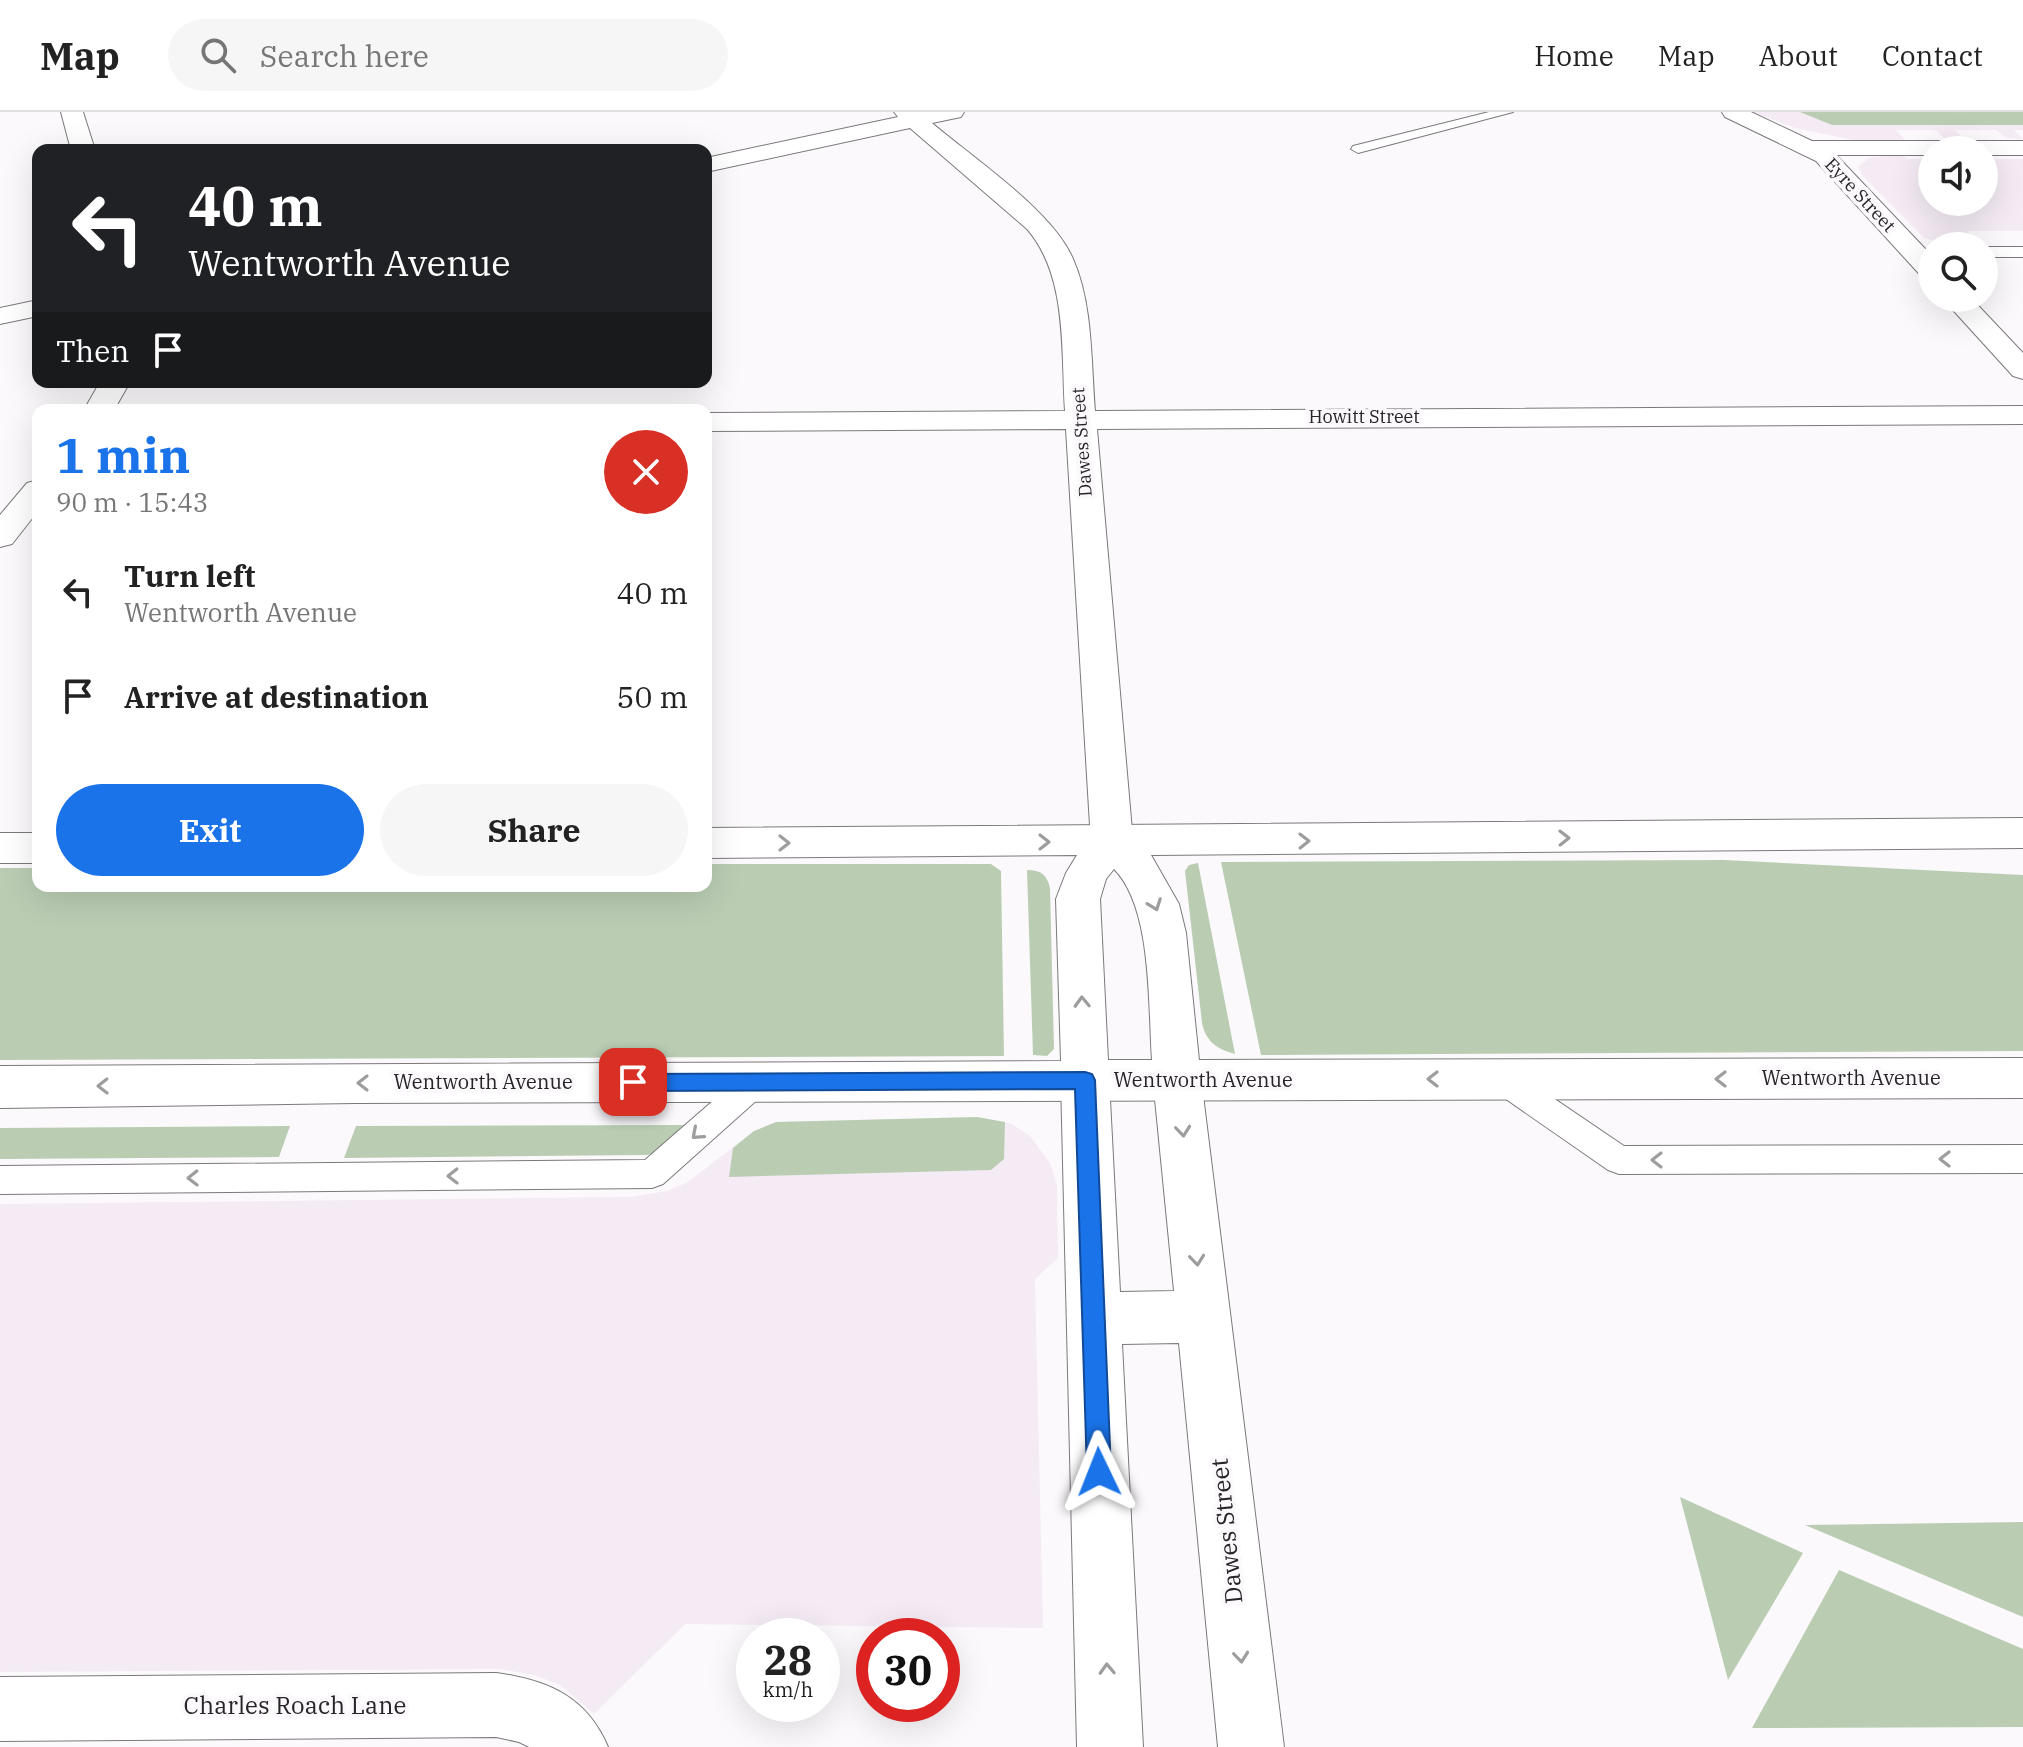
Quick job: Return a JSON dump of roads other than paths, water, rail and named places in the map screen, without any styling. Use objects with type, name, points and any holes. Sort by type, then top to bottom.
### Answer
[{"type":"street","points":[[72,112],[81,144]]},
{"type":"street","points":[[712,164],[910,116],[953,112]]},
{"type":"street","name":"Eyre Street","points":[[1733,112],[1812,148],[1918,248]]},
{"type":"street","name":"Dawes Street","points":[[910,116],[1054,242],[1062,258],[1074,330],[1112,842],[1134,863],[1157,904],[1164,933],[1177,1079],[1251,1747]]},
{"type":"street","points":[[1812,148],[2023,148]]},
{"type":"street","points":[[0,316],[32,309]]},
{"type":"street","points":[[1969,312],[2023,370]]},
{"type":"street","name":"Howitt Street","points":[[712,422],[2023,415]]},
{"type":"street","points":[[0,537],[32,497]]},
{"type":"street","points":[[712,843],[2023,833]]},
{"type":"street","points":[[1110,1747],[1078,899],[1087,873],[1112,842]]},
{"type":"street","points":[[0,848],[32,848]]},
{"type":"street","name":"Wentworth Avenue","points":[[0,1087],[371,1082],[2023,1078]]},
{"type":"street","points":[[1093,1319],[1203,1316]]},
{"type":"street","name":"Charles Roach Lane","points":[[0,1709],[496,1705],[526,1709],[545,1717],[575,1747]]},
{"type":"lane","points":[[1358,149],[1506,112]]},
{"type":"lane","points":[[1998,252],[2023,252]]},
{"type":"lane","points":[[1501,1079],[1619,1160],[2023,1159]]},
{"type":"lane","points":[[0,1180],[652,1174],[756,1082]]}]
